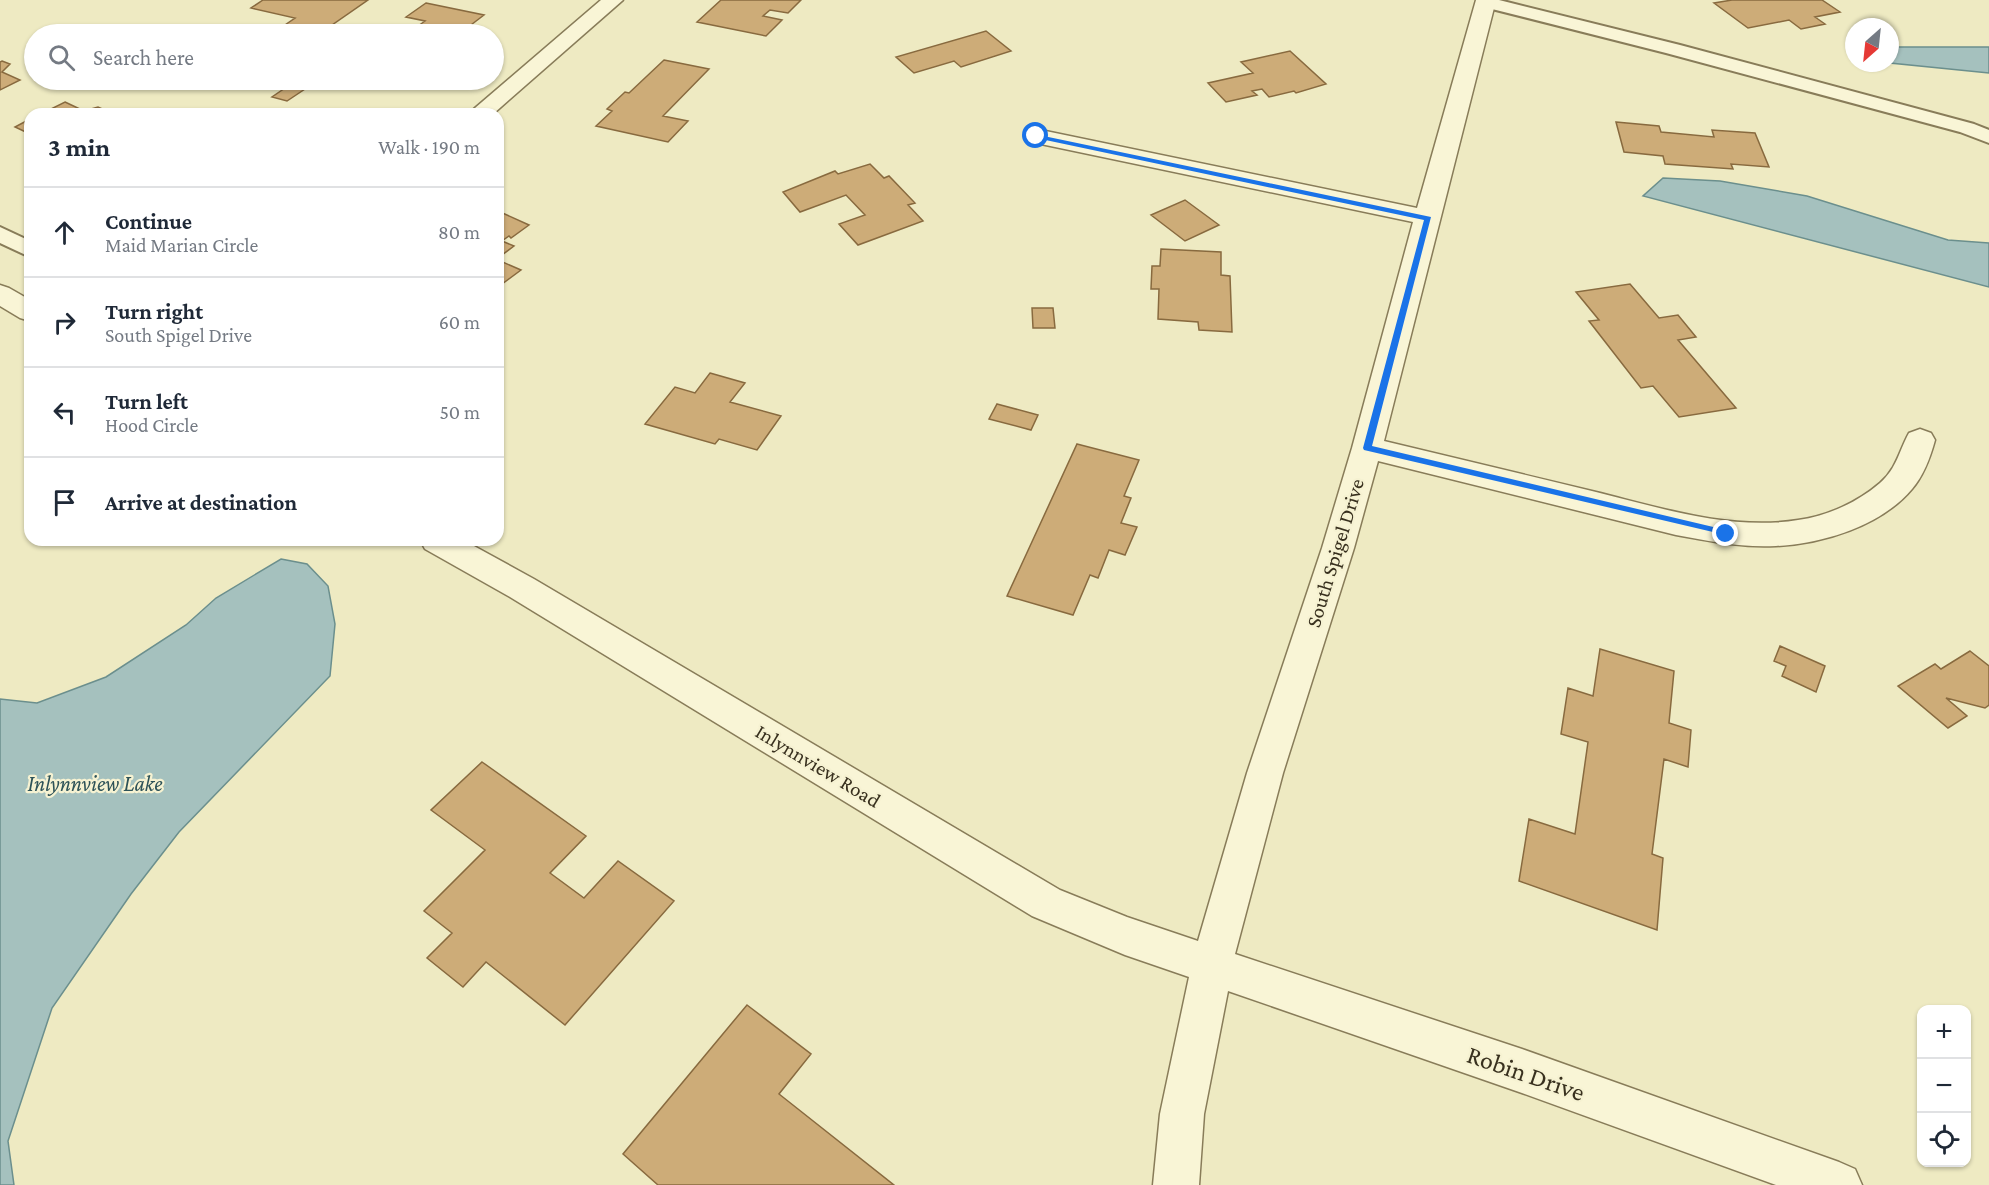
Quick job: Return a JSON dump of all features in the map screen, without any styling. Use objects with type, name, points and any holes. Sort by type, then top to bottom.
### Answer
[{"type":"street","points":[[486,108],[613,0]]},
{"type":"street","name":"South Spigel Drive","points":[[1176,1185],[1182,1114],[1212,965],[1265,774],[1338,548],[1367,448],[1486,1]]},
{"type":"street","points":[[1036,136],[1428,218]]},
{"type":"street","points":[[0,294],[24,308]]},
{"type":"street","points":[[1367,448],[1726,534],[1776,535],[1812,531],[1850,519],[1884,498],[1908,471],[1920,440]]},
{"type":"street","name":"Inlynnview Road","points":[[447,546],[522,588],[1046,903],[1125,936],[1212,965]]},
{"type":"street","name":"Robin Drive","points":[[1212,965],[1522,1071],[1839,1185]]},
{"type":"lane","points":[[1486,1],[1967,128],[1989,137]]},
{"type":"lane","points":[[0,234],[24,247]]},
{"type":"water","points":[[1899,47],[1989,47],[1989,73],[1899,64]]},
{"type":"water","points":[[1663,178],[1720,181],[1807,196],[1948,240],[1989,243],[1989,287],[1643,196]]},
{"type":"water","name":"Inlynnview Lake","points":[[281,559],[307,564],[328,586],[335,624],[330,676],[179,832],[131,894],[52,1008],[8,1141],[14,1185],[0,1185],[0,699],[37,703],[106,677],[186,625],[216,598]]},
{"type":"building","points":[[263,0],[368,0],[333,24],[286,24],[295,18],[251,8]]},
{"type":"building","points":[[721,0],[801,0],[788,13],[770,10],[763,16],[782,20],[766,36],[697,22]]},
{"type":"building","points":[[1732,0],[1822,0],[1840,12],[1815,17],[1825,24],[1801,29],[1789,20],[1748,28],[1714,3]]},
{"type":"building","points":[[426,3],[484,15],[472,24],[421,24],[425,21],[406,17]]},
{"type":"building","points":[[986,31],[1011,51],[961,67],[954,61],[914,73],[896,57]]},
{"type":"building","points":[[1290,51],[1326,84],[1296,93],[1294,91],[1269,97],[1262,89],[1252,91],[1257,95],[1226,102],[1208,83],[1253,73],[1241,62]]},
{"type":"building","points":[[664,60],[709,69],[663,116],[688,121],[668,142],[596,126],[612,111],[607,109],[625,92],[629,93]]},
{"type":"building","points":[[0,62],[10,64],[2,72],[20,80],[0,90]]},
{"type":"building","points":[[282,90],[304,90],[287,101],[272,97]]},
{"type":"building","points":[[65,102],[78,108],[53,108]]},
{"type":"building","points":[[24,122],[24,131],[15,127]]},
{"type":"building","points":[[1616,122],[1659,126],[1661,132],[1714,137],[1712,130],[1755,133],[1769,167],[1731,164],[1733,169],[1665,164],[1663,156],[1624,152]]},
{"type":"building","points":[[870,164],[884,178],[889,176],[915,203],[908,205],[923,221],[858,245],[839,224],[865,215],[846,195],[800,212],[783,192],[835,171],[838,174]]},
{"type":"building","points":[[1185,200],[1219,225],[1185,241],[1151,215]]},
{"type":"building","points":[[504,214],[529,225],[511,238],[509,236],[504,240]]},
{"type":"building","points":[[504,242],[514,246],[504,254]]},
{"type":"building","points":[[1161,249],[1221,252],[1221,275],[1230,276],[1232,332],[1199,330],[1198,322],[1158,319],[1159,289],[1151,289],[1152,266],[1160,266]]},
{"type":"building","points":[[504,263],[521,270],[504,283]]},
{"type":"building","points":[[1630,284],[1659,318],[1678,315],[1696,337],[1678,340],[1736,408],[1679,417],[1653,386],[1641,388],[1589,321],[1599,320],[1576,292]]},
{"type":"building","points":[[1032,308],[1053,308],[1055,328],[1033,328]]},
{"type":"building","points":[[710,373],[745,383],[730,402],[781,416],[757,450],[719,439],[715,444],[645,424],[675,387],[695,393]]},
{"type":"building","points":[[997,404],[1038,415],[1031,430],[989,419]]},
{"type":"building","points":[[1077,444],[1139,460],[1124,496],[1131,498],[1121,523],[1137,527],[1125,555],[1109,550],[1098,578],[1090,575],[1073,615],[1007,596]]},
{"type":"building","points":[[1780,646],[1825,666],[1816,692],[1782,676],[1786,666],[1774,661]]},
{"type":"building","points":[[1600,649],[1674,671],[1669,723],[1691,730],[1688,767],[1664,759],[1652,854],[1663,858],[1657,930],[1519,881],[1529,819],[1575,834],[1588,742],[1561,734],[1568,688],[1593,696]]},
{"type":"building","points":[[1970,651],[1989,666],[1989,705],[1985,708],[1946,698],[1967,716],[1948,728],[1898,686],[1935,664],[1941,669]]},
{"type":"building","points":[[482,762],[586,836],[550,873],[584,898],[618,861],[674,901],[565,1025],[486,962],[463,987],[427,958],[452,933],[424,911],[485,850],[431,810]]},
{"type":"building","points":[[747,1005],[811,1054],[779,1094],[894,1185],[658,1185],[623,1154]]},
{"type":"route","points":[[1036,136],[1428,218],[1367,448],[1726,534]]}]
